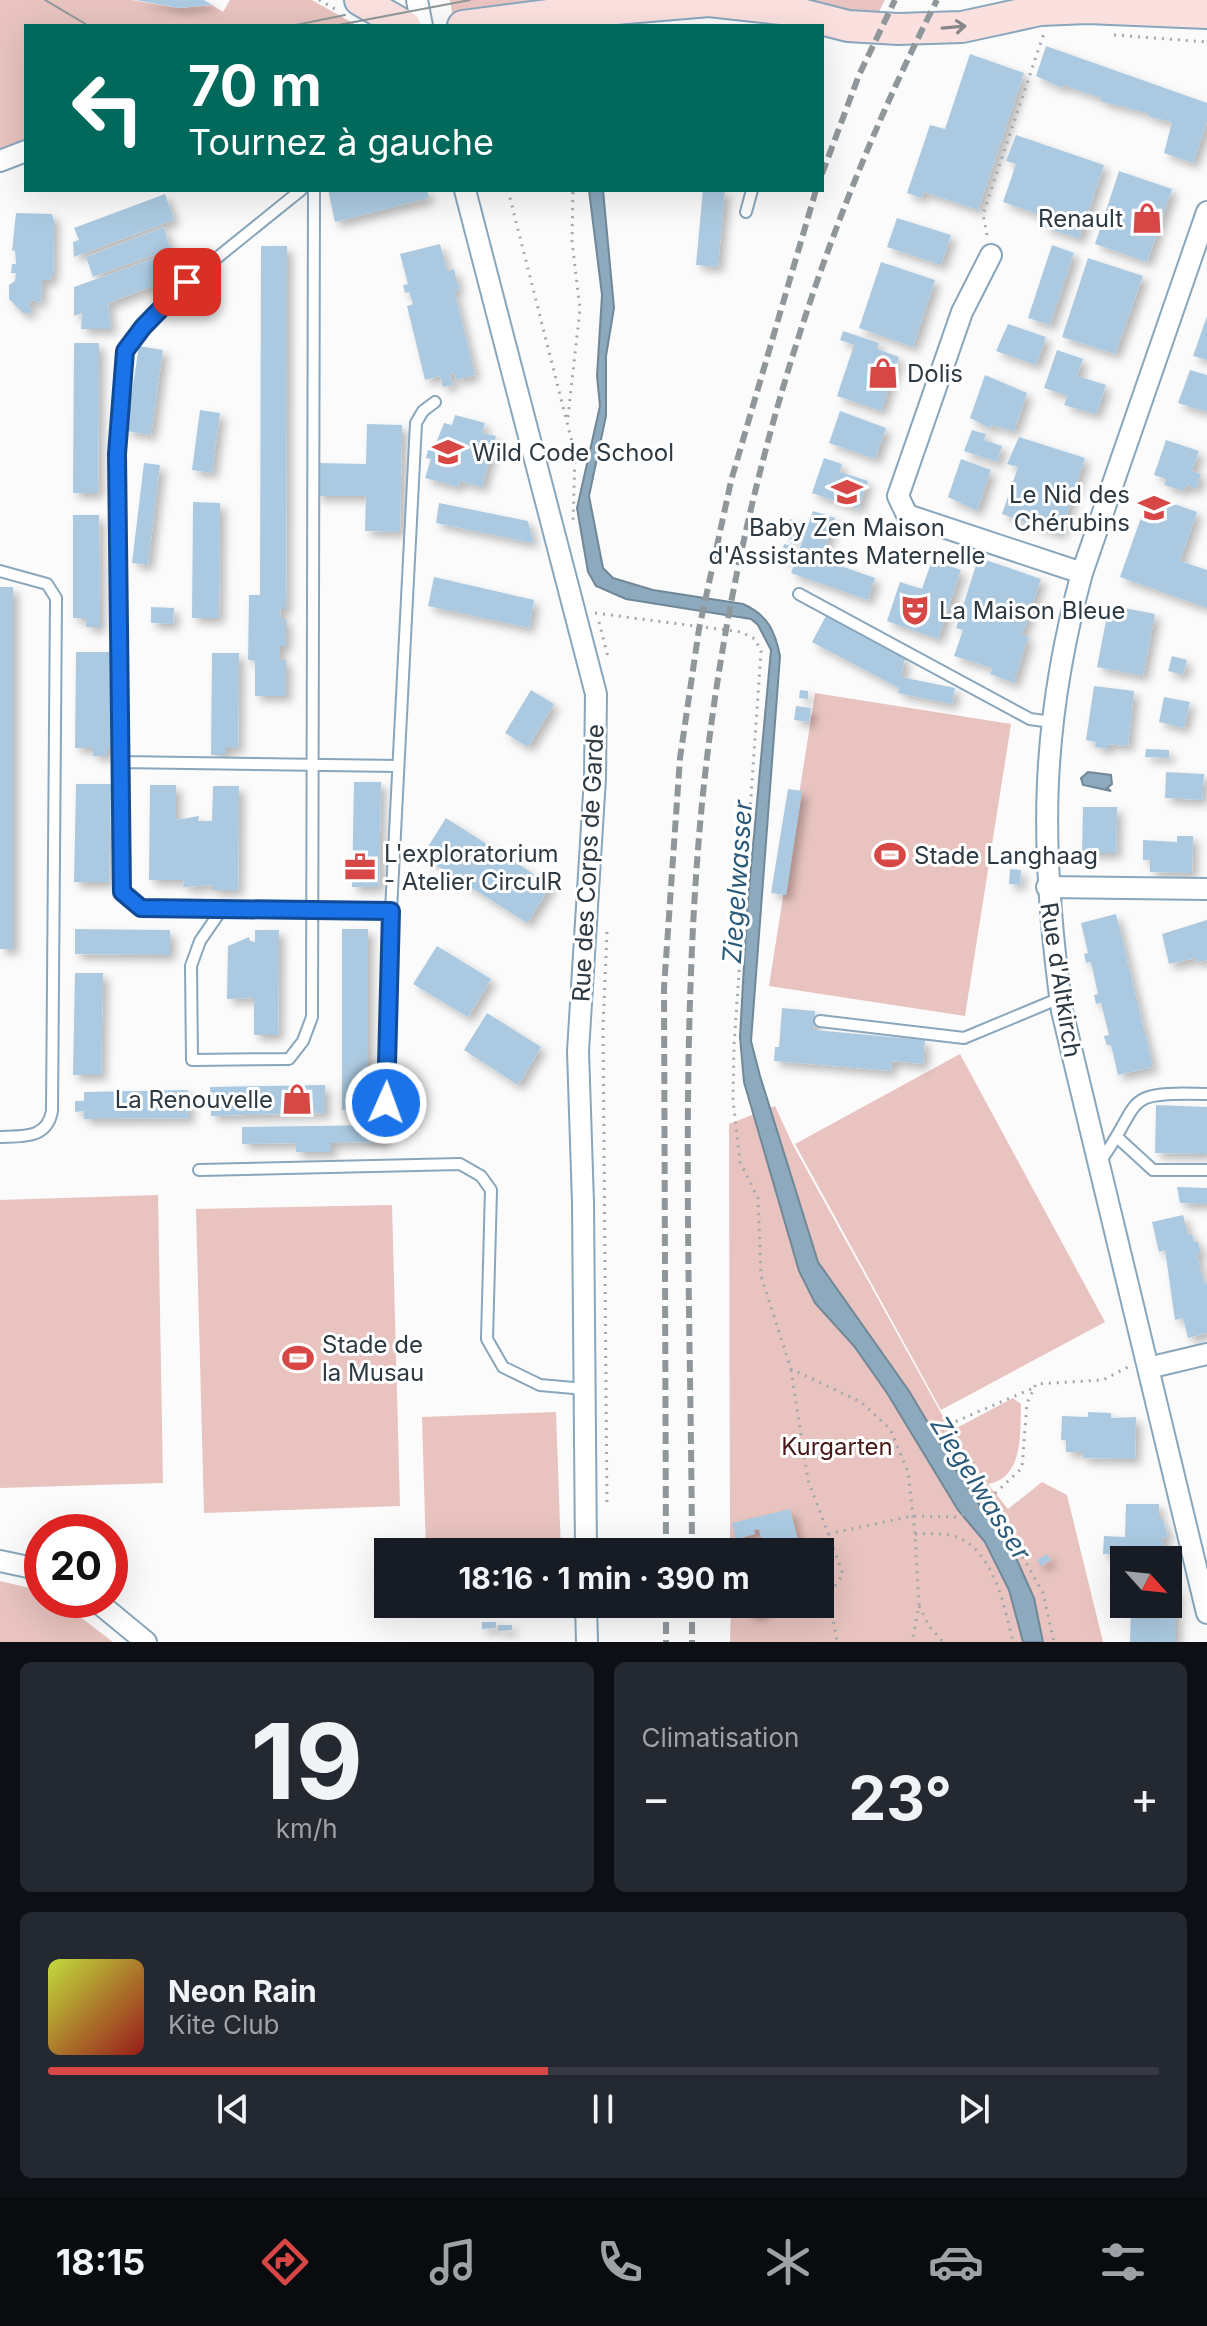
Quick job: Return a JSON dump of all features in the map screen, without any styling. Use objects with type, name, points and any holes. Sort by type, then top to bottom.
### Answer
[{"type":"street","points":[[360,0],[390,22]]},
{"type":"street","points":[[417,0],[422,24]]},
{"type":"street","points":[[479,24],[659,2],[748,4],[822,23],[848,26],[947,28],[979,24],[1021,8],[1207,13]]},
{"type":"street","points":[[0,161],[24,152]]},
{"type":"street","name":"Rue des Corps de Garde","points":[[466,192],[596,694],[595,778],[578,1051],[586,1538]]},
{"type":"street","name":"Rue d'Altkirch","points":[[1207,212],[1082,573],[1069,622],[1051,722],[1045,797],[1047,887],[1060,998],[1207,1613]]},
{"type":"street","points":[[991,255],[962,312],[898,496],[907,515],[1082,573]]},
{"type":"street","points":[[1047,887],[1207,889]]},
{"type":"street","points":[[1146,1364],[1207,1354]]},
{"type":"street","points":[[0,1561],[24,1566]]},
{"type":"street","points":[[117,1618],[146,1642]]},
{"type":"street","points":[[586,1618],[587,1642]]},
{"type":"lane","points":[[299,192],[187,282],[143,327],[125,351],[117,454],[122,892],[141,908],[391,911]]},
{"type":"lane","points":[[222,909],[200,941],[191,966],[192,1060],[289,1059],[303,1041],[312,1017],[314,192]]},
{"type":"lane","points":[[746,212],[751,192]]},
{"type":"lane","points":[[386,1103],[391,911],[416,423],[423,411],[435,402]]},
{"type":"lane","points":[[0,571],[47,584],[54,593],[56,614],[52,1111],[49,1123],[36,1135],[0,1137]]},
{"type":"lane","points":[[799,594],[1030,719],[1051,722]]},
{"type":"lane","points":[[120,762],[398,766]]},
{"type":"lane","points":[[820,1021],[964,1038],[1060,998]]},
{"type":"lane","points":[[1098,1165],[1118,1138],[1131,1107],[1139,1099],[1153,1094],[1207,1094]]},
{"type":"lane","points":[[1118,1138],[1153,1170],[1207,1170]]},
{"type":"lane","points":[[199,1170],[460,1164],[481,1176],[491,1190],[487,1339],[503,1367],[540,1385],[585,1389]]},
{"type":"path","points":[[991,255],[983,214],[1044,34],[1021,8]]},
{"type":"path","points":[[568,421],[580,309],[572,241],[573,192]]},
{"type":"path","points":[[595,613],[741,632],[755,639],[761,651],[741,911],[733,1100],[740,1162],[758,1198],[761,1276],[791,1369],[808,1480],[843,1574],[829,1595],[837,1642]]},
{"type":"path","points":[[1054,1642],[1043,1593],[990,1498],[943,1427],[1047,1380],[1103,1380],[1146,1364]]},
{"type":"path","points":[[791,1369],[861,1402],[890,1429],[908,1472],[915,1534],[919,1606],[912,1642]]},
{"type":"path","points":[[828,1534],[912,1516],[958,1517],[990,1498],[1022,1468],[1031,1389]]},
{"type":"path","points":[[915,1534],[957,1536],[975,1547],[990,1570],[1013,1642]]},
{"type":"path","points":[[919,1606],[929,1626],[943,1642]]},
{"type":"green space","points":[[0,0],[132,0],[179,8],[212,5],[223,12],[230,0],[312,0],[354,24],[24,24],[24,146],[0,155]]},
{"type":"green space","points":[[450,0],[601,0],[453,18]]},
{"type":"green space","points":[[776,0],[885,0],[876,17]]},
{"type":"green space","name":"Stade Langhaag","points":[[815,693],[1011,724],[965,1016],[769,986]]},
{"type":"green space","points":[[960,1054],[1105,1322],[941,1410],[795,1144]]},
{"type":"green space","name":"Kurgarten","points":[[775,1106],[793,1145],[951,1431],[1013,1398],[1021,1404],[1020,1440],[1014,1463],[1000,1480],[988,1484],[1008,1509],[1042,1482],[1067,1495],[1103,1642],[730,1642],[731,1618],[834,1618],[834,1538],[730,1538],[729,1124]]},
{"type":"green space","points":[[158,1195],[163,1483],[0,1488],[0,1200]]},
{"type":"green space","name":"Stade de la Musau","points":[[392,1205],[400,1506],[204,1513],[196,1209]]},
{"type":"green space","points":[[556,1412],[560,1538],[426,1538],[422,1417]]},
{"type":"green space","points":[[0,1581],[24,1587],[24,1618],[82,1618],[113,1642],[0,1642]]},
{"type":"water","points":[[589,192],[603,192],[614,308],[606,356],[606,416],[589,496],[603,568],[613,578],[653,590],[752,608],[769,625],[780,656],[751,1041],[818,1262],[909,1391],[958,1473],[1017,1560],[1034,1598],[1043,1642],[1023,1642],[1009,1590],[985,1542],[958,1510],[887,1393],[854,1346],[815,1303],[799,1271],[744,1082],[740,1037],[747,911],[771,650],[758,625],[751,619],[626,599],[596,586],[588,572],[577,508],[600,406],[597,376],[602,295]]},
{"type":"water","points":[[1088,772],[1111,775],[1112,784],[1107,788],[1111,791],[1083,785],[1081,778]]},
{"type":"building","points":[[135,0],[204,0],[212,5],[179,8]]},
{"type":"building","points":[[1046,46],[1207,103],[1207,122],[1193,163],[1164,153],[1172,122],[1100,101],[1101,98],[1063,85],[1062,88],[1036,76]]},
{"type":"building","points":[[970,54],[1024,73],[978,210],[924,192],[921,198],[907,193],[930,125],[945,129]]},
{"type":"building","points":[[1016,135],[1104,165],[1079,239],[1043,226],[1046,217],[1003,202],[1016,164],[1006,161]]},
{"type":"building","points":[[1119,171],[1172,189],[1147,262],[1095,244]]},
{"type":"building","points":[[328,192],[428,192],[429,198],[335,222]]},
{"type":"building","points":[[703,192],[725,192],[718,267],[696,265]]},
{"type":"building","points":[[165,194],[174,220],[74,257],[73,242],[79,240],[74,228]]},
{"type":"building","points":[[16,213],[52,214],[54,221],[53,273],[50,280],[42,280],[41,303],[32,300],[28,305],[33,310],[30,313],[23,313],[9,299],[9,285],[15,281],[16,273],[11,273],[12,264],[16,264],[15,250],[12,251]]},
{"type":"building","points":[[897,218],[951,235],[941,265],[887,247]]},
{"type":"building","points":[[164,227],[170,249],[93,277],[86,257]]},
{"type":"building","points":[[440,244],[447,271],[454,269],[459,289],[454,290],[475,375],[456,380],[454,373],[450,374],[453,385],[443,387],[440,376],[425,380],[407,306],[413,304],[409,292],[405,293],[403,285],[408,284],[400,254]]},
{"type":"building","points":[[1052,245],[1074,253],[1050,325],[1028,318]]},
{"type":"building","points":[[261,246],[287,246],[286,609],[280,609],[281,619],[286,619],[286,646],[280,646],[280,660],[286,660],[286,696],[255,696],[255,661],[248,660],[249,595],[260,595]]},
{"type":"building","points":[[155,258],[164,282],[108,303],[111,329],[81,329],[82,313],[74,316],[74,287]]},
{"type":"building","points":[[1088,258],[1143,276],[1115,354],[1062,337]]},
{"type":"building","points":[[881,262],[935,280],[913,347],[859,328]]},
{"type":"building","points":[[1207,316],[1207,360],[1193,356]]},
{"type":"building","points":[[1008,324],[1046,337],[1036,365],[996,351]]},
{"type":"building","points":[[843,331],[879,343],[877,349],[899,357],[881,411],[837,396],[854,345],[840,340]]},
{"type":"building","points":[[74,343],[99,343],[98,493],[73,493]]},
{"type":"building","points":[[139,346],[163,350],[151,435],[126,431]]},
{"type":"building","points":[[1057,350],[1083,359],[1077,376],[1106,385],[1096,414],[1064,405],[1068,396],[1044,388]]},
{"type":"building","points":[[1190,370],[1207,375],[1207,412],[1178,403]]},
{"type":"building","points":[[985,375],[1027,393],[1014,431],[991,425],[990,428],[970,418]]},
{"type":"building","points":[[200,410],[220,413],[212,473],[192,470]]},
{"type":"building","points":[[840,411],[886,428],[875,459],[829,443]]},
{"type":"building","points":[[455,415],[485,423],[482,433],[496,436],[482,487],[459,481],[458,487],[425,478],[431,459],[426,458],[428,450],[433,451],[444,423],[452,425]]},
{"type":"building","points":[[367,424],[402,425],[400,532],[365,531],[366,496],[316,496],[317,463],[366,464]]},
{"type":"building","points":[[972,430],[986,434],[984,440],[1002,446],[997,462],[964,451]]},
{"type":"building","points":[[1019,437],[1085,458],[1060,534],[1002,514],[1018,467],[1007,464]]},
{"type":"building","points":[[1166,440],[1199,451],[1192,471],[1201,474],[1196,489],[1187,485],[1184,491],[1164,485],[1166,479],[1154,475]]},
{"type":"building","points":[[824,458],[842,464],[840,472],[868,481],[858,509],[812,493]]},
{"type":"building","points":[[961,459],[991,470],[977,511],[948,497]]},
{"type":"building","points":[[144,463],[160,465],[148,565],[132,563]]},
{"type":"building","points":[[1149,495],[1197,512],[1180,561],[1207,570],[1207,608],[1120,577]]},
{"type":"building","points":[[193,502],[220,503],[219,618],[192,618]]},
{"type":"building","points":[[439,503],[528,521],[533,543],[436,523]]},
{"type":"building","points":[[813,511],[835,518],[821,559],[875,578],[868,600],[791,573]]},
{"type":"building","points":[[73,515],[99,515],[100,627],[86,627],[86,618],[73,618]]},
{"type":"building","points":[[790,519],[799,522],[794,540],[786,538]]},
{"type":"building","points":[[784,544],[793,546],[789,560],[780,558]]},
{"type":"building","points":[[932,560],[961,570],[938,639],[887,621],[900,582],[922,589]]},
{"type":"building","points":[[986,560],[1041,579],[1022,635],[1028,637],[1014,683],[990,674],[992,668],[954,656],[963,630],[956,628],[976,565],[984,567]]},
{"type":"building","points":[[434,577],[534,600],[529,628],[428,606]]},
{"type":"building","points":[[0,587],[13,587],[13,949],[0,949]]},
{"type":"building","points":[[1109,605],[1155,614],[1143,676],[1097,667]]},
{"type":"building","points":[[151,607],[174,608],[173,624],[151,623]]},
{"type":"building","points":[[827,614],[905,658],[901,677],[955,688],[952,704],[898,693],[899,688],[812,642]]},
{"type":"building","points":[[76,652],[111,652],[110,749],[107,749],[107,756],[93,756],[93,748],[75,748]]},
{"type":"building","points":[[212,653],[239,653],[238,748],[225,748],[225,755],[211,755]]},
{"type":"building","points":[[1172,656],[1187,660],[1183,675],[1168,671]]},
{"type":"building","points":[[1094,686],[1134,691],[1128,746],[1108,744],[1108,749],[1095,747],[1096,742],[1086,740]]},
{"type":"building","points":[[531,690],[554,704],[528,747],[505,733]]},
{"type":"building","points":[[800,690],[808,691],[808,699],[799,698]]},
{"type":"building","points":[[1164,697],[1190,702],[1184,728],[1159,722]]},
{"type":"building","points":[[796,706],[811,708],[809,722],[794,720]]},
{"type":"building","points":[[1146,749],[1169,750],[1169,758],[1145,757]]},
{"type":"building","points":[[1166,772],[1204,774],[1202,800],[1165,798]]},
{"type":"building","points":[[354,782],[381,782],[379,887],[352,887]]},
{"type":"building","points":[[76,784],[111,784],[109,882],[74,882]]},
{"type":"building","points":[[150,785],[176,785],[176,820],[199,816],[198,821],[212,821],[213,786],[239,786],[238,890],[212,890],[212,885],[183,887],[184,880],[149,880]]},
{"type":"building","points":[[788,789],[802,791],[786,895],[771,893]]},
{"type":"building","points":[[1083,807],[1117,807],[1116,853],[1082,853]]},
{"type":"building","points":[[446,818],[551,885],[527,923],[422,856]]},
{"type":"building","points":[[1177,836],[1193,836],[1192,873],[1150,872],[1150,860],[1143,860],[1143,840],[1177,842]]},
{"type":"building","points":[[1010,869],[1021,870],[1020,885],[1009,884]]},
{"type":"building","points":[[1116,914],[1153,1067],[1118,1075],[1111,1045],[1107,1045],[1104,1036],[1109,1035],[1101,1003],[1096,1004],[1094,995],[1098,994],[1091,962],[1086,963],[1084,954],[1088,953],[1081,923]]},
{"type":"building","points":[[1207,920],[1207,960],[1197,962],[1196,958],[1169,964],[1162,934]]},
{"type":"building","points":[[75,929],[170,930],[170,955],[75,954]]},
{"type":"building","points":[[342,929],[368,929],[368,1110],[342,1110]]},
{"type":"building","points":[[255,930],[279,930],[278,1035],[254,1035],[254,998],[227,999],[228,946],[249,937],[250,941],[255,942]]},
{"type":"building","points":[[437,946],[491,979],[468,1017],[413,984]]},
{"type":"building","points":[[75,973],[103,973],[101,1075],[73,1075]]},
{"type":"building","points":[[782,1008],[815,1011],[814,1030],[925,1040],[923,1064],[892,1061],[891,1071],[774,1061],[775,1047],[779,1047]]},
{"type":"building","points":[[487,1013],[541,1047],[518,1085],[464,1050]]},
{"type":"building","points":[[325,1085],[325,1113],[211,1116],[210,1087]]},
{"type":"building","points":[[188,1090],[189,1118],[84,1119],[84,1111],[75,1112],[75,1101],[84,1101],[84,1092]]},
{"type":"building","points":[[1156,1105],[1207,1107],[1207,1154],[1155,1153]]},
{"type":"building","points":[[385,1125],[385,1142],[331,1143],[331,1152],[296,1152],[296,1143],[242,1144],[242,1127]]},
{"type":"building","points":[[1177,1187],[1207,1188],[1207,1204],[1180,1203]]},
{"type":"building","points":[[1183,1215],[1188,1235],[1192,1234],[1194,1242],[1198,1242],[1201,1253],[1197,1254],[1204,1284],[1207,1283],[1207,1333],[1188,1338],[1183,1318],[1175,1320],[1165,1250],[1159,1252],[1152,1222]]},
{"type":"building","points":[[1088,1412],[1111,1413],[1111,1418],[1136,1417],[1135,1459],[1083,1458],[1082,1452],[1066,1452],[1066,1440],[1061,1440],[1062,1416],[1088,1417]]},
{"type":"building","points":[[1126,1504],[1159,1504],[1159,1519],[1163,1519],[1168,1538],[1162,1537],[1164,1546],[1110,1546],[1110,1554],[1103,1554],[1104,1536],[1125,1537]]},
{"type":"building","points":[[790,1509],[797,1538],[761,1538],[759,1529],[754,1530],[755,1534],[736,1538],[732,1523]]},
{"type":"building","points":[[1047,1554],[1051,1560],[1041,1566],[1037,1560]]},
{"type":"building","points":[[1131,1618],[1176,1618],[1176,1642],[1130,1642]]},
{"type":"building","points":[[482,1622],[496,1622],[496,1628],[482,1629]]},
{"type":"building","points":[[498,1625],[512,1625],[512,1630],[498,1631]]},
{"type":"tram line","points":[[45,0],[86,24]]},
{"type":"tram line","points":[[344,24],[470,0]]},
{"type":"tram line","points":[[301,24],[345,15]]},
{"type":"railway","points":[[824,169],[859,75],[895,0]]},
{"type":"railway","points":[[692,1538],[689,1024],[698,849],[709,739],[726,629],[748,520],[776,412],[809,306],[846,202],[889,100],[937,0]]},
{"type":"railway","points":[[666,1538],[664,988],[680,758],[699,629],[731,481],[815,192]]},
{"type":"railway","points":[[666,1618],[666,1642]]},
{"type":"railway","points":[[692,1618],[692,1642]]},
{"type":"place","name":"Renault","points":[[1147,218]]},
{"type":"place","name":"Dolis","points":[[883,373]]},
{"type":"place","name":"Wild Code School","points":[[448,452]]},
{"type":"place","name":"Baby Zen Maison d'Assistantes Maternelle","points":[[847,492]]},
{"type":"place","name":"Le Nid des Chérubins","points":[[1154,508]]},
{"type":"place","name":"La Maison Bleue","points":[[915,610]]},
{"type":"place","name":"Stade Langhaag","points":[[890,855]]},
{"type":"place","name":"L'exploratorium - Atelier CirculR","points":[[360,867]]},
{"type":"place","name":"La Renouvelle","points":[[297,1099]]},
{"type":"place","name":"Stade de la Musau","points":[[298,1358]]},
{"type":"route","points":[[187,282],[143,327],[125,351],[117,454],[122,892],[130,902],[141,908],[391,911],[386,1103]]},
{"type":"water label","name":"Ziegelwasser","points":[[737,882]]},
{"type":"water label","name":"Ziegelwasser","points":[[981,1488]]}]
